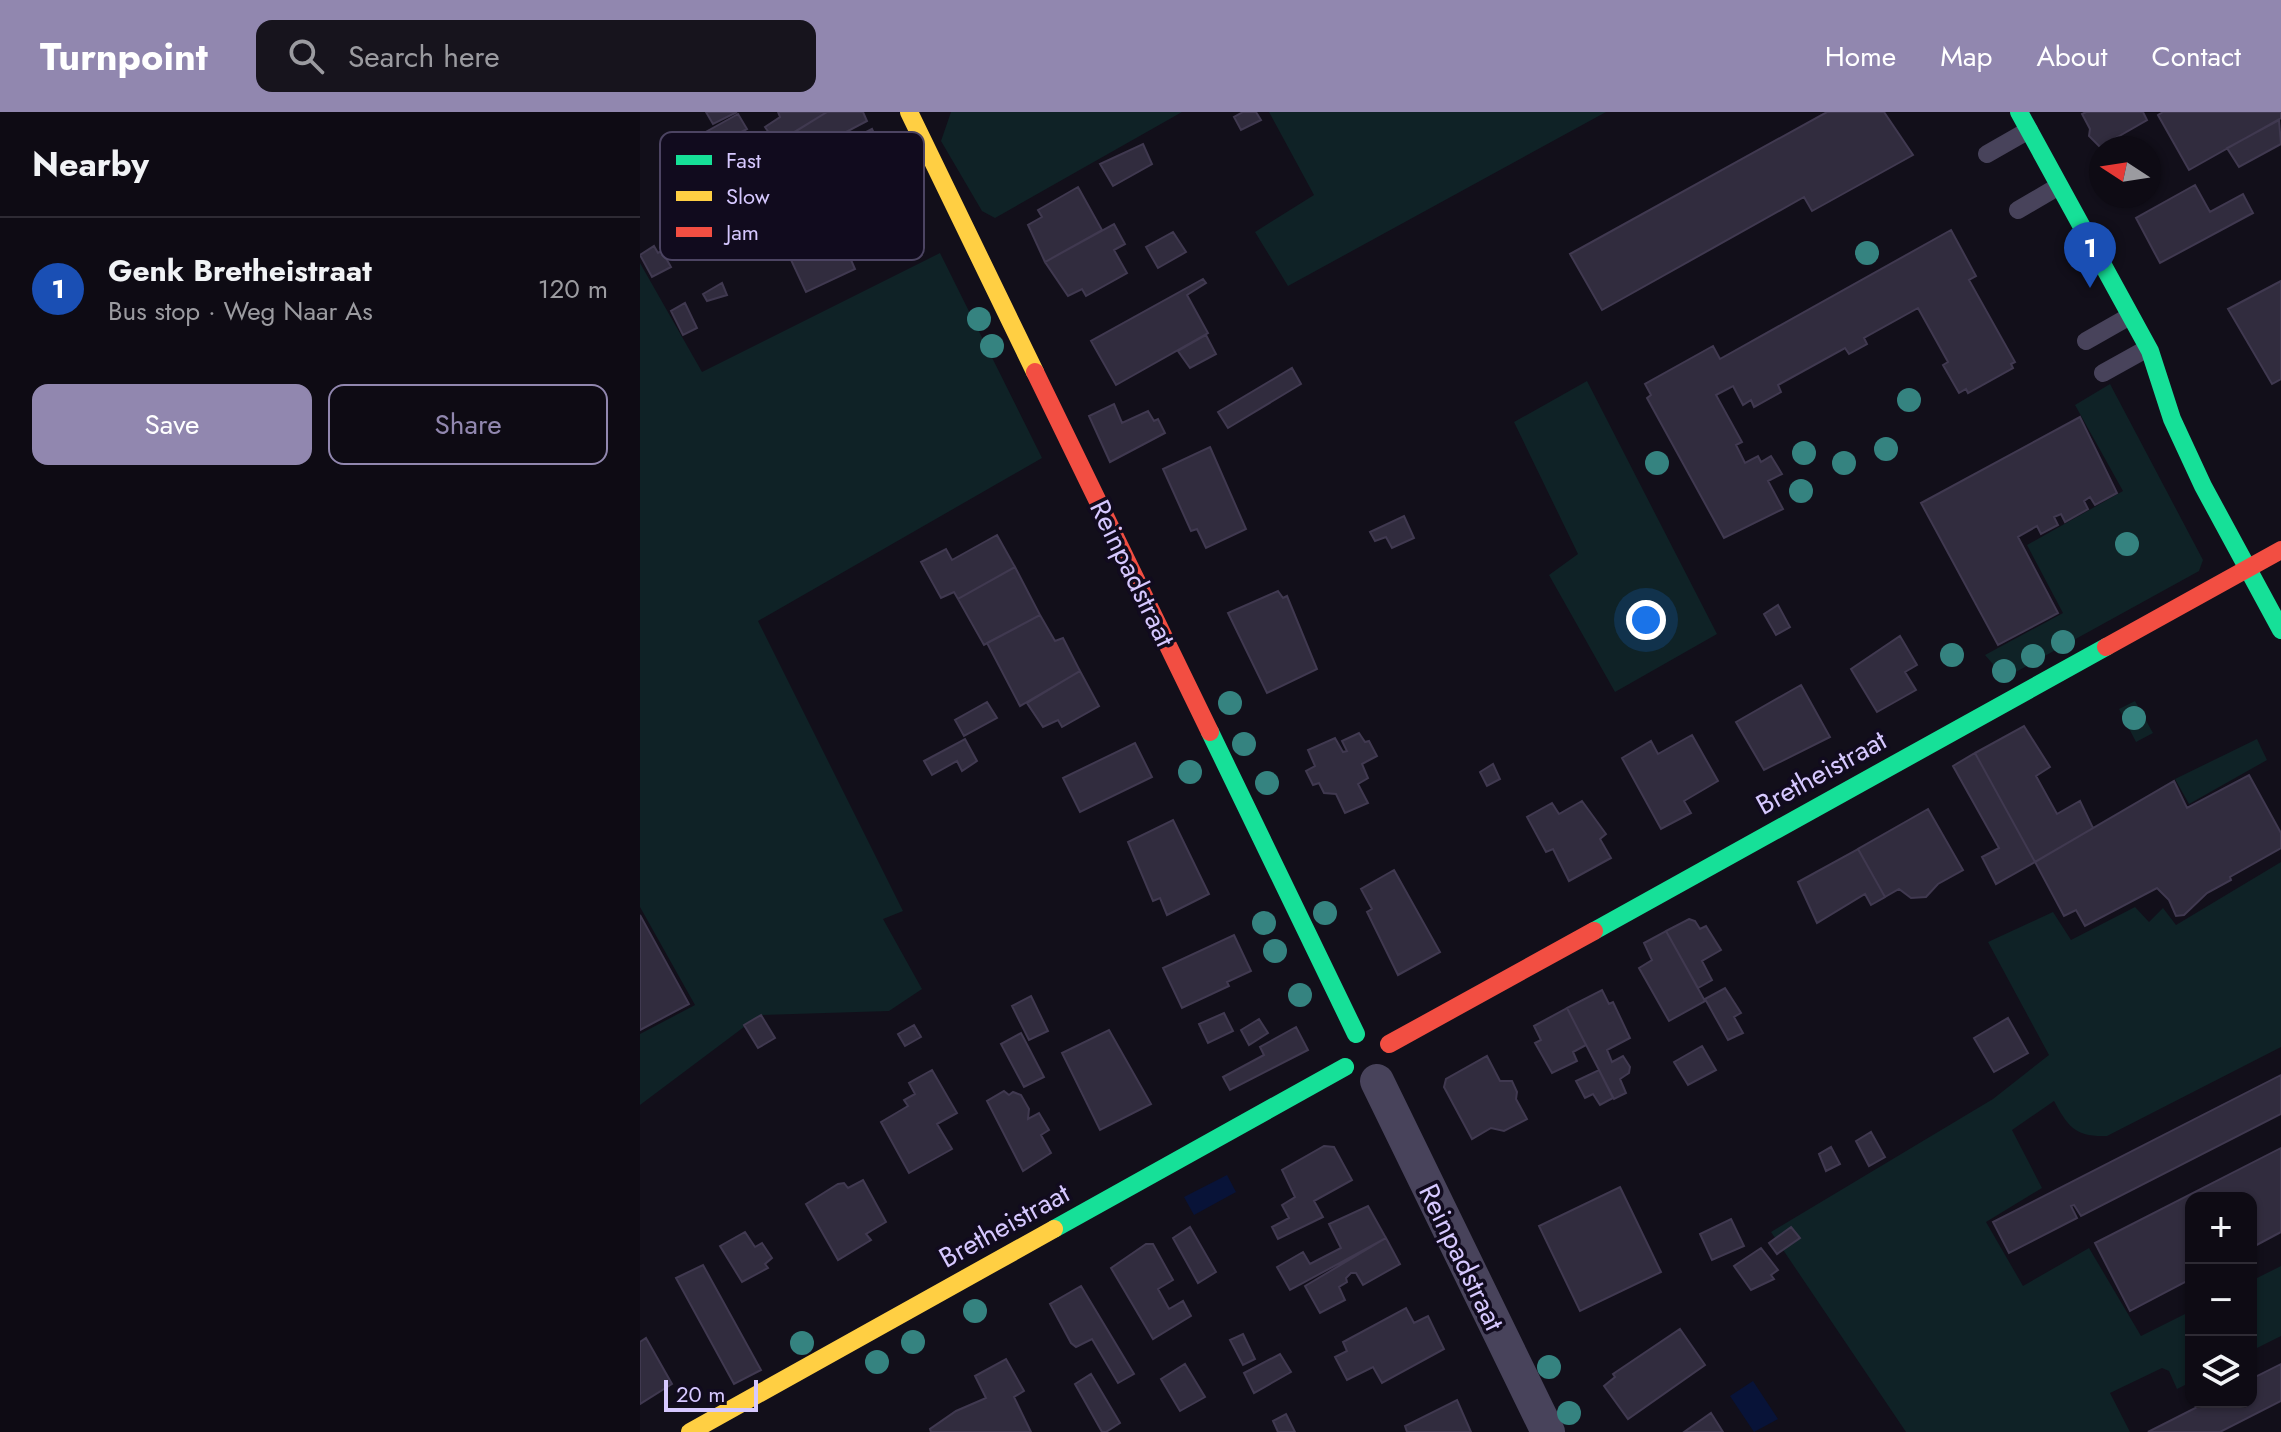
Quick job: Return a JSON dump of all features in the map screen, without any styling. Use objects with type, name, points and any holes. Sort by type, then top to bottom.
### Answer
[{"type":"street","points":[[2019,112],[2152,355],[2188,406]]},
{"type":"street","name":"Reinpadstraat","points":[[924,135],[1356,1034]]},
{"type":"street","points":[[2152,355],[2172,419],[2281,630]]},
{"type":"street","name":"Bretheistraat","points":[[1389,1044],[2275,553]]},
{"type":"street","points":[[1375,1032],[1389,1044],[1392,1066],[1377,1081],[1360,1082],[1345,1067],[1343,1052],[1356,1034],[1375,1032]]},
{"type":"street","name":"Bretheistraat","points":[[690,1432],[1345,1067]]},
{"type":"street","name":"Reinpadstraat","points":[[1377,1081],[1548,1432]]},
{"type":"lane","points":[[1987,154],[2029,130]]},
{"type":"lane","points":[[2018,210],[2059,186]]},
{"type":"lane","points":[[2086,341],[2130,316]]},
{"type":"lane","points":[[2103,373],[2152,355]]},
{"type":"lane","points":[[1993,685],[2003,704]]},
{"type":"green space","points":[[951,112],[1182,112],[995,218],[982,211],[941,141]]},
{"type":"green space","points":[[1269,112],[1606,112],[1288,286],[1255,232],[1314,195]]},
{"type":"green space","points":[[940,253],[1042,458],[758,621],[903,911],[883,919],[922,989],[889,1011],[760,1015],[640,1105],[640,1034],[695,1005],[640,907],[640,263],[702,372]]},
{"type":"green space","points":[[1587,381],[1717,634],[1615,692],[1549,575],[1578,554],[1514,422]]},
{"type":"green space","points":[[2110,384],[2203,560],[2199,571],[2005,678],[1985,655],[2063,613],[2027,545],[2123,491],[2075,405]]},
{"type":"green space","points":[[2135,701],[2153,733],[2136,742],[2119,709]]},
{"type":"green space","points":[[2257,739],[2267,760],[2189,804],[2175,779]]},
{"type":"green space","points":[[2281,862],[2281,1047],[2107,1136],[2079,1132],[2054,1101],[2012,1130],[2042,1188],[1986,1222],[2023,1286],[2089,1248],[2141,1336],[2185,1314],[2185,1385],[2177,1389],[2169,1371],[2162,1368],[2110,1393],[2130,1432],[1906,1432],[1771,1232],[1993,1099],[2049,1055],[1988,942],[2053,912],[2071,940],[2135,907],[2149,922],[2163,908],[2176,925]]},
{"type":"green space","points":[[2281,1266],[2281,1336],[2257,1348],[2257,1336],[2257,1278]]},
{"type":"water","points":[[1227,1175],[1236,1192],[1194,1215],[1184,1197]]},
{"type":"water","points":[[1753,1381],[1778,1419],[1754,1432],[1730,1396]]},
{"type":"building","points":[[706,112],[737,112],[713,124]]},
{"type":"building","points":[[778,112],[827,112],[794,132],[768,132],[765,127],[780,117]]},
{"type":"building","points":[[827,112],[863,112],[867,121],[846,132],[795,132]]},
{"type":"building","points":[[1243,112],[1256,112],[1261,120],[1241,130],[1234,117]]},
{"type":"building","points":[[1827,112],[1884,112],[1913,155],[1812,211],[1804,197],[1602,310],[1570,254]]},
{"type":"building","points":[[2143,112],[2147,120],[2119,136],[2089,136],[2090,129],[2082,114]]},
{"type":"building","points":[[2163,112],[2281,112],[2281,118],[2189,170],[2158,115]]},
{"type":"building","points":[[738,114],[747,129],[741,132],[706,132]]},
{"type":"building","points":[[2279,120],[2281,144],[2239,167],[2227,148]]},
{"type":"building","points":[[1143,144],[1152,164],[1113,186],[1100,164]]},
{"type":"building","points":[[2195,185],[2210,212],[2243,194],[2253,213],[2160,263],[2136,218],[2154,208],[2161,208],[2161,204]]},
{"type":"building","points":[[1078,187],[1102,230],[1045,262],[1028,225],[1042,217],[1038,210]]},
{"type":"building","points":[[1114,224],[1125,244],[1114,250],[1127,273],[1086,296],[1082,289],[1068,296],[1045,262]]},
{"type":"building","points":[[1951,230],[1976,276],[1969,280],[2015,362],[2011,364],[2013,368],[1968,393],[1966,389],[1959,393],[1943,365],[1948,362],[1918,308],[1864,338],[1867,344],[1849,354],[1845,348],[1778,385],[1781,392],[1754,407],[1751,400],[1743,405],[1733,386],[1716,395],[1742,442],[1736,445],[1745,463],[1758,456],[1761,462],[1771,456],[1782,474],[1768,481],[1783,509],[1724,538],[1647,398],[1651,395],[1645,384],[1713,346],[1720,359]]},
{"type":"building","points":[[1173,232],[1186,252],[1158,268],[1146,247]]},
{"type":"building","points":[[654,246],[660,252],[660,260],[667,260],[671,267],[652,277],[640,255]]},
{"type":"building","points":[[791,260],[851,260],[855,269],[806,292]]},
{"type":"building","points":[[1203,279],[1206,283],[1187,295],[1208,333],[1116,385],[1091,341]]},
{"type":"building","points":[[2281,281],[2281,379],[2272,384],[2228,309]]},
{"type":"building","points":[[722,283],[727,295],[707,301],[703,294]]},
{"type":"building","points":[[685,303],[697,328],[683,335],[671,311]]},
{"type":"building","points":[[1206,335],[1216,354],[1190,368],[1178,351]]},
{"type":"building","points":[[1292,368],[1301,384],[1228,428],[1218,412]]},
{"type":"building","points":[[1114,404],[1122,423],[1148,411],[1154,421],[1158,419],[1165,433],[1110,462],[1089,416]]},
{"type":"building","points":[[2080,417],[2117,493],[2095,505],[2090,497],[2084,501],[2088,509],[2065,522],[2061,514],[2054,517],[2058,525],[2041,534],[2037,526],[2018,537],[2058,613],[1998,645],[1921,503]]},
{"type":"building","points":[[1210,447],[1246,529],[1206,548],[1197,529],[1191,531],[1163,469]]},
{"type":"building","points":[[1404,516],[1414,538],[1392,548],[1386,537],[1375,541],[1370,532]]},
{"type":"building","points":[[997,535],[1015,567],[958,599],[954,592],[941,598],[921,562],[946,549],[952,560]]},
{"type":"building","points":[[1015,567],[1040,615],[984,645],[958,599]]},
{"type":"building","points":[[1278,591],[1283,598],[1287,596],[1317,669],[1267,693],[1228,613]]},
{"type":"building","points":[[1778,605],[1790,627],[1776,635],[1764,614]]},
{"type":"building","points":[[1040,615],[1055,641],[1063,638],[1080,671],[1020,706],[987,643]]},
{"type":"building","points":[[1900,636],[1917,665],[1905,672],[1916,690],[1877,712],[1851,669]]},
{"type":"building","points":[[1080,671],[1099,706],[1062,727],[1058,720],[1043,727],[1027,703]]},
{"type":"building","points":[[1801,685],[1830,737],[1764,770],[1736,722]]},
{"type":"building","points":[[987,702],[997,718],[964,736],[955,720]]},
{"type":"building","points":[[2024,726],[2050,767],[2036,776],[2057,814],[2080,801],[2093,828],[2035,862],[1975,753]]},
{"type":"building","points":[[1359,733],[1365,742],[1369,741],[1377,756],[1362,764],[1368,778],[1358,784],[1368,803],[1345,813],[1336,794],[1324,793],[1319,783],[1313,785],[1306,771],[1315,766],[1308,750],[1335,738],[1343,752],[1347,751],[1342,741]]},
{"type":"building","points":[[1692,735],[1718,781],[1684,801],[1691,813],[1661,829],[1622,758],[1651,741],[1658,754]]},
{"type":"building","points":[[965,739],[977,761],[962,771],[957,761],[932,775],[924,761]]},
{"type":"building","points":[[1135,743],[1152,777],[1080,812],[1063,778]]},
{"type":"building","points":[[1975,753],[2035,862],[1996,884],[1982,857],[1999,848],[1953,766]]},
{"type":"building","points":[[1493,764],[1500,779],[1487,786],[1480,772]]},
{"type":"building","points":[[2249,775],[2281,833],[2281,848],[2230,877],[2231,880],[2207,893],[2184,915],[2176,916],[2169,900],[2157,888],[2085,926],[2076,910],[2064,916],[2035,862],[2174,781],[2187,808]]},
{"type":"building","points":[[1582,801],[1606,834],[1600,839],[1611,858],[1569,881],[1553,849],[1546,852],[1527,817],[1552,803],[1559,814]]},
{"type":"building","points":[[1928,809],[1963,870],[1938,884],[1926,897],[1911,898],[1899,889],[1885,897],[1858,849]]},
{"type":"building","points":[[1173,820],[1209,894],[1167,915],[1160,898],[1153,901],[1128,842]]},
{"type":"building","points":[[1858,849],[1885,897],[1871,905],[1865,894],[1817,923],[1798,882]]},
{"type":"building","points":[[1394,870],[1440,952],[1398,975],[1367,912],[1372,909],[1361,889]]},
{"type":"building","points":[[640,915],[689,1004],[640,1030]]},
{"type":"building","points":[[1689,919],[1695,921],[1700,929],[1706,926],[1721,950],[1702,961],[1712,980],[1698,988],[1666,931]]},
{"type":"building","points":[[1666,931],[1705,1001],[1669,1021],[1639,968],[1652,960],[1644,943]]},
{"type":"building","points":[[1234,935],[1251,971],[1227,982],[1229,986],[1182,1008],[1163,968]]},
{"type":"building","points":[[1725,988],[1741,1013],[1734,1017],[1743,1033],[1728,1040],[1705,999]]},
{"type":"building","points":[[1602,990],[1609,1004],[1613,1002],[1630,1038],[1607,1050],[1612,1062],[1623,1056],[1630,1067],[1629,1073],[1620,1079],[1626,1093],[1614,1099],[1567,1008]]},
{"type":"building","points":[[1031,996],[1048,1031],[1029,1040],[1012,1006]]},
{"type":"building","points":[[1567,1008],[1586,1045],[1573,1052],[1577,1061],[1552,1073],[1535,1043],[1541,1040],[1534,1026]]},
{"type":"building","points":[[1224,1013],[1233,1031],[1208,1043],[1199,1024]]},
{"type":"building","points":[[761,1015],[775,1038],[758,1048],[744,1025]]},
{"type":"building","points":[[2008,1018],[2028,1053],[1994,1072],[1974,1038]]},
{"type":"building","points":[[1259,1019],[1268,1033],[1249,1045],[1241,1030]]},
{"type":"building","points":[[914,1025],[921,1037],[905,1046],[898,1034]]},
{"type":"building","points":[[1296,1027],[1308,1050],[1230,1090],[1223,1077],[1264,1055],[1260,1047]]},
{"type":"building","points":[[1109,1030],[1151,1104],[1100,1130],[1062,1053]]},
{"type":"building","points":[[1021,1033],[1044,1077],[1024,1087],[1001,1044]]},
{"type":"building","points":[[1702,1046],[1716,1070],[1688,1085],[1674,1062]]},
{"type":"building","points":[[1487,1056],[1500,1081],[1512,1081],[1517,1092],[1516,1099],[1527,1119],[1504,1131],[1491,1128],[1472,1139],[1444,1087],[1446,1079]]},
{"type":"building","points":[[932,1070],[957,1113],[937,1124],[952,1149],[909,1173],[881,1122],[908,1106],[904,1100],[915,1094],[909,1083]]},
{"type":"building","points":[[1599,1070],[1613,1098],[1600,1105],[1593,1094],[1585,1098],[1576,1081]]},
{"type":"building","points":[[2281,1075],[2281,1114],[2081,1216],[2074,1205],[2071,1206],[2077,1218],[2009,1253],[1993,1222]]},
{"type":"building","points":[[1004,1091],[1009,1095],[1013,1092],[1021,1095],[1029,1109],[1028,1119],[1039,1113],[1049,1130],[1041,1135],[1051,1153],[1023,1171],[987,1101]]},
{"type":"building","points":[[1871,1132],[1885,1157],[1869,1166],[1856,1141]]},
{"type":"building","points":[[1324,1146],[1334,1147],[1352,1180],[1314,1201],[1323,1217],[1278,1239],[1272,1227],[1289,1218],[1282,1205],[1295,1197],[1282,1170]]},
{"type":"building","points":[[1831,1147],[1840,1164],[1826,1171],[1819,1154]]},
{"type":"building","points":[[2281,1148],[2281,1232],[2257,1245],[2257,1192],[2195,1192]]},
{"type":"building","points":[[863,1180],[886,1222],[866,1234],[871,1240],[838,1260],[806,1204],[838,1184],[844,1183],[848,1188]]},
{"type":"building","points":[[1620,1187],[1661,1272],[1580,1311],[1539,1226]]},
{"type":"building","points":[[2185,1197],[2185,1282],[2130,1311],[2095,1243]]},
{"type":"building","points":[[1368,1206],[1386,1238],[1290,1290],[1277,1267],[1303,1252],[1310,1264],[1341,1248],[1329,1224]]},
{"type":"building","points":[[1731,1219],[1744,1246],[1712,1260],[1700,1234]]},
{"type":"building","points":[[1190,1227],[1216,1272],[1198,1283],[1173,1238]]},
{"type":"building","points":[[1791,1227],[1800,1238],[1777,1254],[1769,1243]]},
{"type":"building","points":[[745,1232],[755,1247],[762,1243],[772,1258],[765,1264],[768,1268],[742,1282],[720,1246]]},
{"type":"building","points":[[1386,1238],[1400,1264],[1363,1285],[1356,1273],[1351,1273],[1346,1278],[1347,1282],[1339,1287],[1345,1300],[1320,1313],[1305,1286]]},
{"type":"building","points":[[1146,1244],[1153,1244],[1173,1280],[1158,1289],[1169,1309],[1183,1301],[1191,1316],[1153,1339],[1111,1268]]},
{"type":"building","points":[[1761,1248],[1778,1270],[1771,1275],[1774,1279],[1751,1290],[1734,1266]]},
{"type":"building","points":[[703,1265],[761,1370],[734,1384],[676,1278]]},
{"type":"building","points":[[1081,1286],[1134,1374],[1118,1383],[1092,1339],[1076,1347],[1071,1343],[1050,1304]]},
{"type":"building","points":[[1406,1308],[1414,1323],[1428,1316],[1444,1349],[1382,1383],[1373,1367],[1347,1380],[1335,1357],[1347,1351],[1343,1342]]},
{"type":"building","points":[[1680,1329],[1705,1365],[1628,1419],[1604,1386],[1615,1377],[1613,1374]]},
{"type":"building","points":[[1243,1334],[1255,1359],[1243,1365],[1230,1340]]},
{"type":"building","points":[[646,1338],[672,1384],[640,1404],[640,1342]]},
{"type":"building","points":[[1280,1354],[1291,1372],[1254,1393],[1244,1373]]},
{"type":"building","points":[[1006,1359],[1024,1391],[1014,1397],[1031,1432],[931,1432],[930,1429],[956,1411],[986,1398],[975,1376]]},
{"type":"building","points":[[1185,1364],[1205,1397],[1180,1411],[1161,1379]]},
{"type":"building","points":[[2281,1364],[2281,1401],[2220,1432],[2148,1432],[2195,1408],[2257,1408],[2257,1376]]},
{"type":"building","points":[[1091,1374],[1120,1423],[1106,1432],[1102,1432],[1075,1384]]},
{"type":"building","points":[[1457,1400],[1471,1432],[1407,1432],[1405,1426]]},
{"type":"building","points":[[1711,1413],[1723,1432],[1684,1432]]},
{"type":"building","points":[[1286,1414],[1295,1432],[1278,1432],[1273,1421]]},
{"type":"traffic: fast","points":[[2019,112],[2150,351],[2172,419],[2203,486],[2281,630]]},
{"type":"traffic: fast","points":[[1594,931],[2106,647]]},
{"type":"traffic: fast","points":[[1210,732],[1356,1034]]},
{"type":"traffic: fast","points":[[1054,1229],[1345,1067]]},
{"type":"traffic: slow","points":[[909,112],[919,132]]},
{"type":"traffic: slow","points":[[924,143],[1035,372]]},
{"type":"traffic: slow","points":[[690,1432],[1054,1229]]},
{"type":"traffic: jam","points":[[1035,372],[1210,732]]},
{"type":"traffic: jam","points":[[2106,647],[2281,550]]},
{"type":"traffic: jam","points":[[1389,1044],[1594,931]]},
{"type":"place","name":"Genk Bretheistraat","points":[[2090,288]]}]
